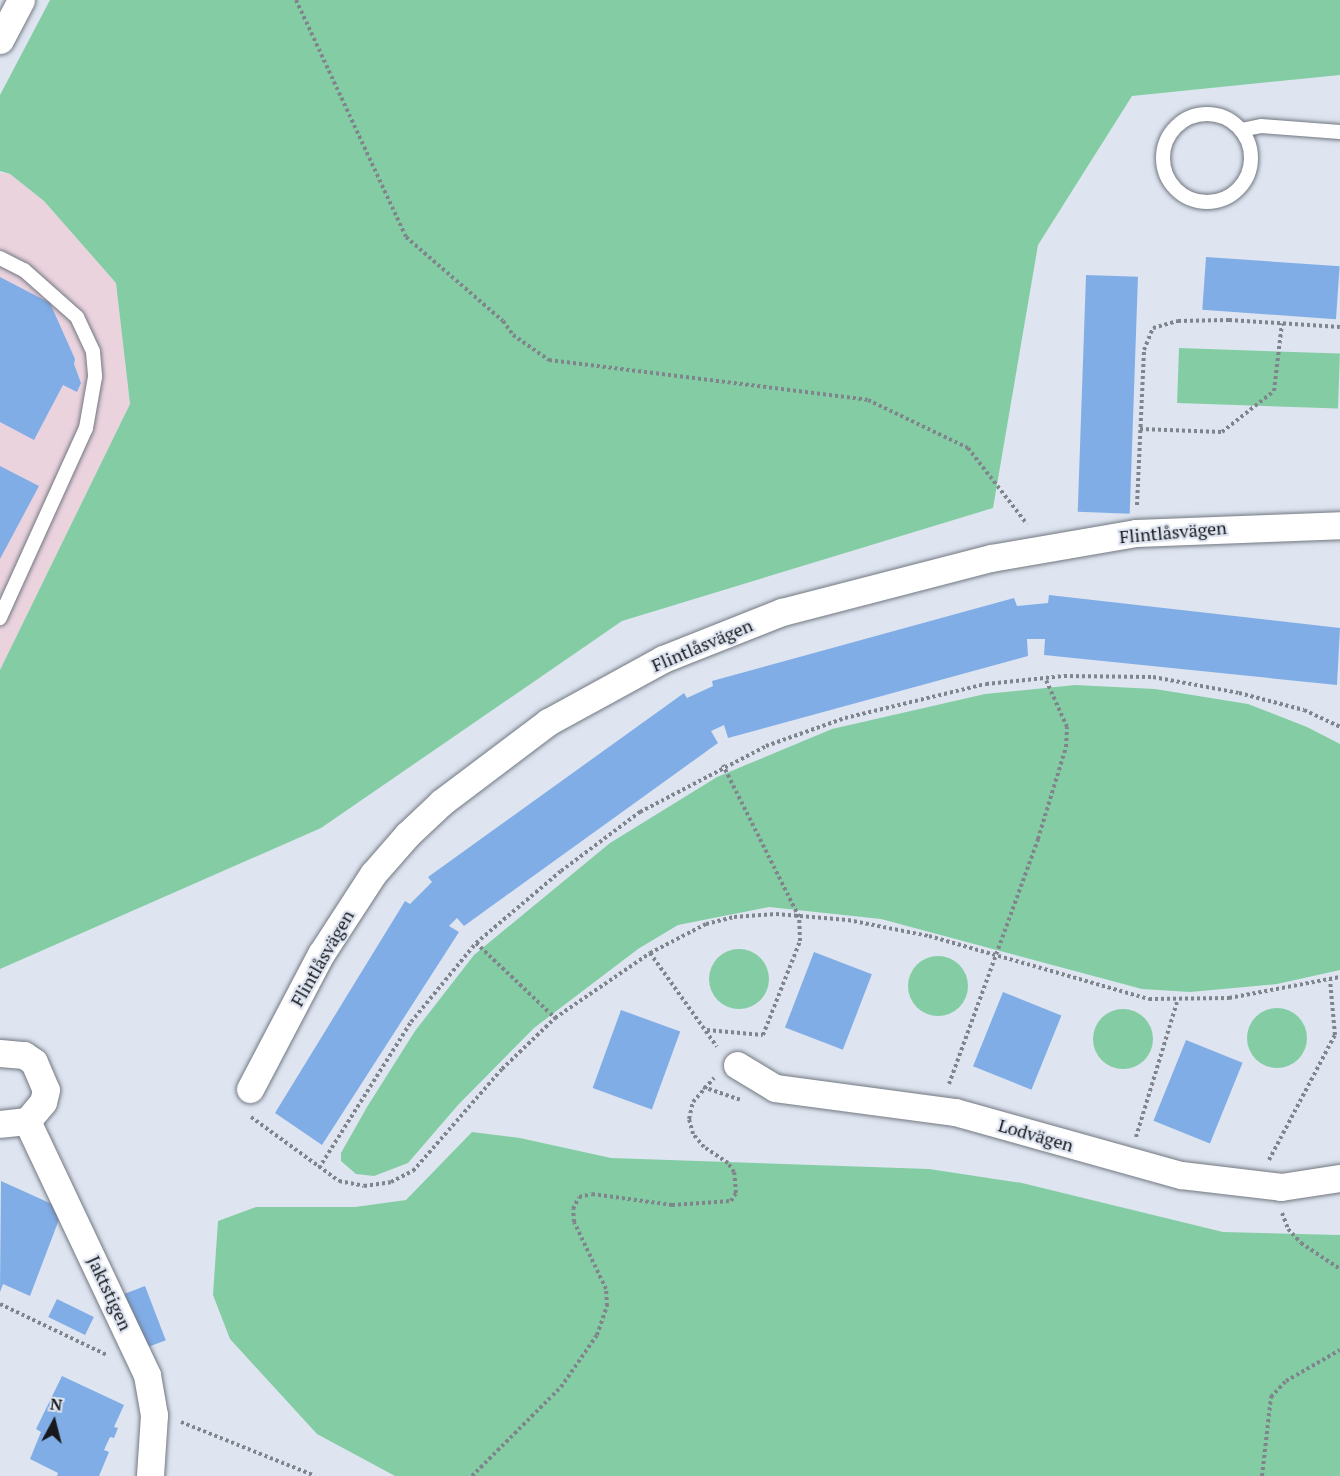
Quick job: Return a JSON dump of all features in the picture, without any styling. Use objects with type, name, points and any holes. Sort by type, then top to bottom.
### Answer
[{"type":"street","points":[[0,40],[21,0]]},
{"type":"street","name":"Flintlåsvägen","points":[[250,1089],[321,954],[373,874],[442,802],[548,722],[663,659],[782,612],[991,558],[1136,533],[1340,525]]},
{"type":"street","points":[[0,1053],[29,1058],[44,1079],[43,1102],[27,1121],[0,1124]]},
{"type":"street","name":"Lodvägen","points":[[734,1066],[775,1088],[939,1110],[1181,1175],[1270,1186],[1340,1178]]},
{"type":"street","name":"Jaktstigen","points":[[27,1121],[147,1375],[154,1415],[150,1476]]},
{"type":"lane","points":[[1241,130],[1250,150],[1250,166],[1245,180],[1229,196],[1212,202],[1195,200],[1168,180],[1163,165],[1164,146],[1182,122],[1211,114],[1227,119],[1241,130],[1261,126],[1340,132]]},
{"type":"lane","points":[[0,258],[24,270],[78,317],[93,352],[95,377],[86,428],[0,618]]},
{"type":"path","points":[[296,0],[406,237],[503,321],[513,335],[549,360],[868,400],[969,448],[1046,549]]},
{"type":"path","points":[[1136,533],[1144,350],[1153,328],[1178,321],[1282,323],[1340,327]]},
{"type":"path","points":[[1140,429],[1222,432],[1274,391],[1282,323]]},
{"type":"path","points":[[319,1168],[411,1022],[476,943],[561,871],[640,812],[723,765],[845,718],[986,684],[1046,680],[1064,676],[1153,677],[1304,710],[1340,727]]},
{"type":"path","points":[[939,1110],[1038,839],[1066,747],[1067,727],[1046,680]]},
{"type":"path","points":[[707,1030],[763,1035],[801,941],[799,917],[723,765]]},
{"type":"path","points":[[250,1089],[247,1101],[252,1120],[319,1168],[339,1181],[364,1186],[391,1182],[413,1171],[502,1069],[555,1018],[650,952],[706,924],[734,917],[848,920],[996,955],[1149,999],[1229,998],[1340,977]]},
{"type":"path","points":[[476,943],[555,1018]]},
{"type":"path","points":[[472,1476],[561,1387],[597,1335],[607,1306],[606,1289],[574,1222],[573,1209],[579,1197],[592,1194],[672,1205],[731,1201],[736,1193],[734,1172],[728,1163],[704,1147],[693,1134],[689,1119],[693,1102],[703,1087],[734,1066],[650,952]]},
{"type":"path","points":[[1330,980],[1335,1000],[1335,1035],[1276,1144],[1270,1186],[1288,1229],[1301,1243],[1340,1269]]},
{"type":"path","points":[[1129,1160],[1178,999]]},
{"type":"path","points":[[0,1304],[147,1375]]},
{"type":"path","points":[[1262,1476],[1271,1397],[1286,1381],[1340,1350]]},
{"type":"path","points":[[154,1415],[196,1425],[315,1476]]},
{"type":"shaded area","points":[[0,173],[10,174],[44,201],[116,283],[130,404],[0,670]]},
{"type":"green space","points":[[50,0],[1340,0],[1340,75],[1132,96],[1038,245],[993,508],[622,621],[321,828],[0,969],[0,670],[130,404],[116,283],[44,201],[10,174],[0,171],[0,95]]},
{"type":"green space","points":[[1179,348],[1340,354],[1338,409],[1177,403]]},
{"type":"green space","points":[[1075,685],[1155,689],[1248,704],[1307,727],[1340,744],[1340,970],[1277,984],[1190,992],[1142,989],[881,919],[769,907],[678,925],[638,949],[534,1028],[458,1105],[408,1163],[374,1176],[356,1174],[341,1161],[341,1153],[367,1107],[415,1031],[474,955],[610,843],[717,777],[832,729],[985,694]]},
{"type":"green space","points":[[739,949],[756,954],[764,962],[769,979],[764,996],[756,1004],[739,1009],[722,1004],[714,996],[709,979],[714,962],[722,954]]},
{"type":"green space","points":[[938,956],[955,961],[963,969],[968,986],[963,1003],[955,1011],[938,1016],[921,1011],[913,1003],[908,986],[913,969],[921,961]]},
{"type":"green space","points":[[1277,1008],[1294,1013],[1302,1021],[1307,1038],[1302,1055],[1294,1063],[1277,1068],[1260,1063],[1252,1055],[1247,1038],[1252,1021],[1260,1013]]},
{"type":"green space","points":[[1123,1009],[1140,1014],[1148,1022],[1153,1039],[1148,1056],[1140,1064],[1123,1069],[1106,1064],[1098,1056],[1093,1039],[1098,1022],[1106,1014]]},
{"type":"green space","points":[[472,1132],[520,1138],[611,1158],[929,1169],[1022,1183],[1223,1232],[1340,1235],[1340,1476],[395,1476],[317,1434],[230,1339],[213,1295],[218,1221],[256,1207],[355,1207],[406,1200]]},
{"type":"building","points":[[1206,257],[1340,266],[1336,319],[1202,310]]},
{"type":"building","points":[[1086,275],[1138,277],[1130,514],[1078,512]]},
{"type":"building","points":[[0,277],[50,303],[75,359],[74,364],[81,383],[77,392],[63,385],[34,440],[0,422]]},
{"type":"building","points":[[0,466],[39,486],[0,559]]},
{"type":"building","points":[[1049,595],[1340,628],[1337,685],[1044,655],[1045,639],[1027,639],[1028,656],[728,738],[724,725],[711,731],[718,743],[464,926],[457,918],[449,926],[459,932],[322,1145],[275,1113],[405,901],[410,904],[432,882],[428,877],[684,693],[687,698],[713,686],[712,681],[1014,598],[1017,606],[1048,603]]},
{"type":"building","points":[[814,952],[872,974],[843,1050],[785,1028]]},
{"type":"building","points":[[1003,992],[1061,1016],[1031,1090],[973,1066]]},
{"type":"building","points":[[621,1010],[680,1032],[652,1110],[593,1088]]},
{"type":"building","points":[[1186,1040],[1243,1063],[1210,1144],[1153,1121]]},
{"type":"building","points":[[1,1181],[63,1209],[30,1296],[3,1284],[0,1292]]},
{"type":"building","points":[[145,1286],[166,1340],[144,1348],[124,1294]]},
{"type":"building","points":[[57,1299],[94,1317],[85,1335],[48,1317]]},
{"type":"building","points":[[62,1376],[124,1405],[114,1427],[118,1428],[114,1438],[110,1437],[104,1450],[109,1452],[99,1476],[57,1476],[58,1473],[30,1459],[41,1432],[36,1429]]}]
